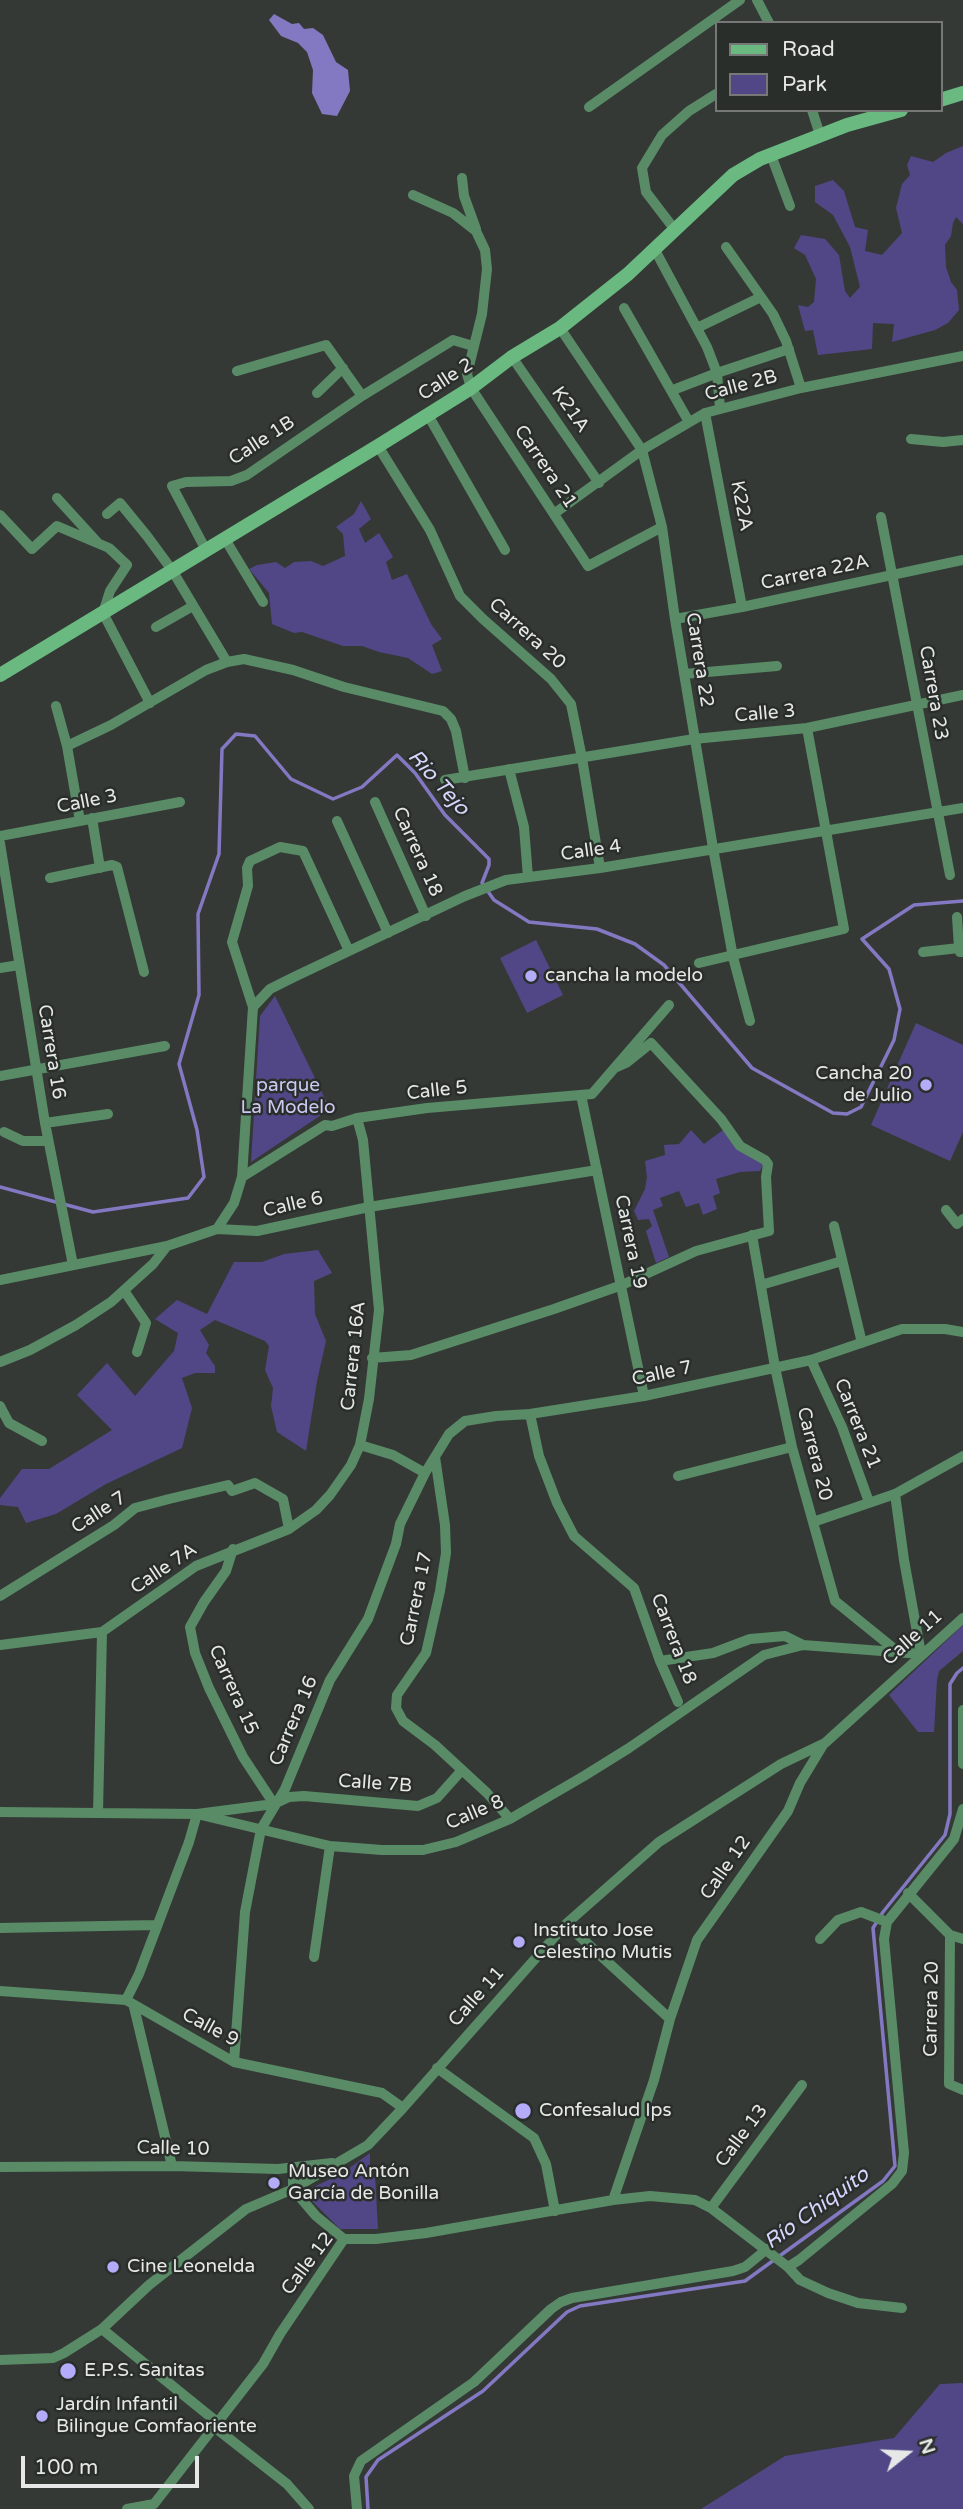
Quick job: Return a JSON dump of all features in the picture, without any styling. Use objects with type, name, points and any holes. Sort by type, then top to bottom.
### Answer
[{"type":"street","points":[[589,107],[740,0]]},
{"type":"street","points":[[757,0],[768,21]]},
{"type":"street","points":[[942,99],[963,93]]},
{"type":"street","points":[[675,230],[646,192],[642,168],[662,135],[689,111],[715,95]]},
{"type":"street","points":[[813,112],[820,135]]},
{"type":"street","name":"Calle 2","points":[[0,675],[378,446],[560,328],[655,250],[733,175],[771,155],[820,135],[894,112]]},
{"type":"street","points":[[771,155],[790,206]]},
{"type":"street","points":[[463,178],[464,197],[485,250],[487,269],[482,314],[467,374],[471,388]]},
{"type":"street","points":[[413,195],[453,213],[477,230]]},
{"type":"street","points":[[726,247],[773,314],[789,349],[801,388]]},
{"type":"street","points":[[655,250],[697,328],[717,373],[720,408]]},
{"type":"street","points":[[697,328],[761,297]]},
{"type":"street","points":[[624,308],[689,422]]},
{"type":"street","name":"Carrera 22","points":[[560,328],[642,450],[662,527],[713,848],[733,957],[750,1021]]},
{"type":"street","name":"Calle 2","points":[[362,396],[453,340],[473,346]]},
{"type":"street","points":[[237,371],[327,345],[362,396]]},
{"type":"street","name":"Calle 2B","points":[[673,390],[789,349]]},
{"type":"street","name":"Calle 2B","points":[[555,513],[642,450],[705,413],[801,388],[963,356]]},
{"type":"street","name":"K21A","points":[[512,358],[599,482]]},
{"type":"street","points":[[317,393],[342,368]]},
{"type":"street","name":"Carrera 21","points":[[471,388],[588,566],[662,527]]},
{"type":"street","name":"Calle 1B","points":[[206,550],[172,486],[186,481],[231,481],[247,475],[362,396]]},
{"type":"street","name":"K22A","points":[[705,413],[742,607]]},
{"type":"street","points":[[428,415],[505,550]]},
{"type":"street","points":[[911,439],[943,442],[963,440]]},
{"type":"street","name":"Carrera 20","points":[[378,446],[430,530],[460,596],[551,679],[571,704],[600,868]]},
{"type":"street","points":[[57,498],[100,545]]},
{"type":"street","points":[[107,514],[120,503],[172,570],[227,662]]},
{"type":"street","points":[[0,515],[33,548],[57,526],[109,548],[127,565],[110,591],[103,614],[150,703]]},
{"type":"street","name":"Carrera 23","points":[[881,517],[950,875]]},
{"type":"street","points":[[225,539],[263,602]]},
{"type":"street","name":"Carrera 22A","points":[[675,618],[742,607],[963,560]]},
{"type":"street","points":[[156,627],[193,606]]},
{"type":"street","points":[[67,746],[111,725],[206,670],[244,659],[443,711],[451,719],[456,731],[465,778]]},
{"type":"street","points":[[684,674],[777,666]]},
{"type":"street","name":"Calle 3","points":[[445,780],[694,738],[807,728],[963,695]]},
{"type":"street","points":[[56,706],[100,867]]},
{"type":"street","points":[[699,963],[844,929],[807,728]]},
{"type":"street","points":[[509,769],[524,827],[528,877]]},
{"type":"street","name":"Calle 3","points":[[0,836],[180,802]]},
{"type":"street","name":"Carrera 18","points":[[375,802],[426,916]]},
{"type":"street","name":"Calle 4","points":[[253,1007],[270,989],[466,896],[506,880],[600,868],[963,808]]},
{"type":"street","points":[[337,821],[388,933]]},
{"type":"street","name":"Carrera 16","points":[[0,843],[48,1141],[73,1265]]},
{"type":"street","points":[[217,1229],[234,1203],[242,1177],[253,1007],[232,942],[248,886],[247,868],[250,862],[280,847],[303,851],[349,951]]},
{"type":"street","points":[[50,878],[115,865],[144,972]]},
{"type":"street","points":[[923,953],[961,953],[957,917]]},
{"type":"street","points":[[0,968],[19,965]]},
{"type":"street","name":"Calle 5","points":[[242,1177],[325,1125],[332,1126],[358,1118],[427,1108],[592,1094],[669,1005]]},
{"type":"street","points":[[372,1358],[411,1355],[622,1286],[696,1251],[769,1231],[766,1177],[768,1164],[765,1160],[740,1146],[721,1119],[651,1043],[617,1067]]},
{"type":"street","points":[[0,1076],[165,1046]]},
{"type":"street","name":"Carrera 19","points":[[581,1095],[645,1396]]},
{"type":"street","points":[[45,1123],[108,1114]]},
{"type":"street","name":"Carrera 16A","points":[[289,1529],[316,1510],[351,1465],[360,1445],[369,1399],[379,1310],[363,1140],[358,1118]]},
{"type":"street","points":[[4,1132],[23,1141],[48,1141]]},
{"type":"street","name":"Calle 6","points":[[0,1280],[167,1246],[217,1229],[257,1231],[369,1207],[597,1170]]},
{"type":"street","points":[[946,1210],[957,1224],[963,1219]]},
{"type":"street","points":[[834,1226],[862,1343]]},
{"type":"street","name":"Carrera 20","points":[[752,1235],[792,1447],[835,1601],[898,1652]]},
{"type":"street","points":[[0,1362],[30,1350],[76,1325],[125,1292],[167,1246]]},
{"type":"street","points":[[761,1285],[842,1261]]},
{"type":"street","points":[[125,1292],[146,1322],[137,1352]]},
{"type":"street","name":"Calle 7","points":[[465,1421],[645,1396],[811,1360],[902,1329],[945,1329],[963,1332]]},
{"type":"street","name":"Carrera 21","points":[[811,1360],[842,1427],[869,1502]]},
{"type":"street","points":[[0,1406],[9,1423],[42,1441]]},
{"type":"street","name":"Carrera 18","points":[[530,1414],[539,1456],[557,1503],[574,1536],[634,1588],[678,1703]]},
{"type":"street","name":"Carrera 16","points":[[234,2062],[245,1912],[261,1829],[285,1788],[330,1680],[368,1619],[396,1544],[400,1524],[425,1473],[449,1434],[465,1421]]},
{"type":"street","points":[[360,1445],[393,1455],[425,1473]]},
{"type":"street","points":[[678,1476],[792,1447]]},
{"type":"street","points":[[813,1522],[895,1494],[963,1456]]},
{"type":"street","name":"Carrera 17","points":[[435,1457],[445,1525],[446,1553],[426,1653],[397,1695],[396,1708],[403,1721],[435,1745],[510,1819]]},
{"type":"street","name":"Calle 7","points":[[0,1595],[114,1525],[135,1508],[228,1485],[232,1491],[255,1483],[283,1499],[289,1529]]},
{"type":"street","points":[[895,1494],[920,1654]]},
{"type":"street","name":"Calle 7A","points":[[102,1632],[196,1566],[233,1549],[289,1529]]},
{"type":"street","name":"Carrera 15","points":[[233,1549],[226,1571],[190,1627],[195,1653],[209,1688],[243,1757],[274,1804]]},
{"type":"street","name":"Calle 11","points":[[0,2360],[53,2358],[64,2354],[102,2329],[149,2285],[246,2209],[293,2189],[368,2145],[566,1924],[659,1842],[781,1764],[825,1743],[920,1654],[963,1618]]},
{"type":"street","points":[[0,1645],[102,1632],[98,1813]]},
{"type":"street","points":[[660,1661],[713,1653],[750,1639],[785,1636],[803,1645]]},
{"type":"street","name":"Calle 8","points":[[0,1812],[197,1814],[330,1846],[423,1850],[456,1842],[510,1819],[629,1748],[764,1656],[803,1645],[920,1654]]},
{"type":"street","points":[[963,1710],[963,1764]]},
{"type":"street","name":"Calle 12","points":[[127,2509],[154,2504],[263,2364],[344,2239],[376,2239],[426,2233],[613,2200],[654,2080],[670,2020],[697,1940],[788,1811],[800,1783],[825,1743]]},
{"type":"street","name":"Calle 7B","points":[[197,1814],[274,1804],[289,1797],[304,1796],[418,1806],[437,1798],[462,1770]]},
{"type":"street","points":[[357,2509],[354,2476],[360,2461],[474,2382],[561,2302],[733,2272],[777,2258],[892,2184],[902,2171],[904,2153],[884,1921],[954,1839],[963,1809]]},
{"type":"street","points":[[172,2166],[130,2003],[197,1814]]},
{"type":"street","points":[[314,1957],[330,1846]]},
{"type":"street","points":[[908,1893],[950,1935],[963,1939]]},
{"type":"street","points":[[820,1939],[838,1920],[861,1912],[884,1921]]},
{"type":"street","points":[[566,1924],[670,2020]]},
{"type":"street","points":[[0,1928],[156,1925]]},
{"type":"street","name":"Carrera 20","points":[[950,1935],[949,2084],[963,2090]]},
{"type":"street","name":"Calle 9","points":[[0,1991],[130,2003],[234,2062],[382,2093],[403,2108]]},
{"type":"street","points":[[437,2068],[534,2138],[546,2164],[555,2211]]},
{"type":"street","name":"Calle 13","points":[[710,2208],[802,2085]]},
{"type":"street","name":"Calle 10","points":[[0,2166],[293,2168],[345,2159]]},
{"type":"street","points":[[293,2168],[293,2189],[316,2216],[344,2239]]},
{"type":"street","points":[[613,2200],[650,2196],[695,2200],[710,2208],[777,2258],[800,2280],[858,2304],[902,2308]]},
{"type":"street","points":[[102,2329],[288,2484],[306,2508]]},
{"type":"green space","points":[[963,146],[963,224],[956,217],[951,236],[945,245],[946,267],[957,290],[959,310],[948,323],[935,330],[892,342],[894,324],[873,323],[872,349],[818,355],[813,330],[805,331],[798,305],[808,307],[814,302],[816,279],[805,255],[794,248],[801,235],[825,239],[839,255],[845,291],[850,298],[860,287],[850,247],[833,215],[815,202],[815,186],[833,180],[844,191],[855,227],[868,230],[865,251],[882,255],[902,233],[896,208],[902,184],[910,175],[907,165],[911,156],[933,162]]},
{"type":"green space","points":[[361,501],[371,519],[359,529],[365,543],[379,533],[393,557],[386,562],[392,580],[407,574],[431,624],[442,639],[432,645],[442,671],[432,674],[408,658],[362,646],[343,646],[272,624],[269,593],[249,569],[276,562],[285,568],[294,562],[311,561],[323,566],[345,556],[343,534],[336,527],[354,514]]},
{"type":"green space","name":"cancha la modelo","points":[[536,940],[563,995],[527,1013],[500,958]]},
{"type":"green space","name":"parque La Modelo","points":[[275,996],[330,1109],[251,1162],[260,1016]]},
{"type":"green space","name":"Cancha 20 de Julio","points":[[916,1023],[963,1045],[963,1132],[950,1161],[871,1125]]},
{"type":"green space","points":[[691,1130],[704,1144],[723,1130],[764,1163],[760,1171],[740,1172],[716,1179],[720,1193],[713,1196],[717,1209],[703,1215],[699,1203],[686,1207],[679,1191],[660,1198],[663,1206],[653,1210],[669,1257],[656,1263],[646,1231],[652,1226],[649,1219],[638,1220],[634,1211],[645,1189],[645,1161],[665,1155],[664,1145],[679,1144]]},
{"type":"green space","points":[[318,1250],[332,1273],[314,1281],[315,1314],[326,1341],[306,1451],[277,1432],[271,1406],[273,1388],[265,1370],[269,1346],[265,1341],[215,1320],[200,1330],[209,1345],[206,1353],[215,1366],[215,1373],[195,1373],[182,1378],[192,1408],[182,1448],[106,1484],[56,1514],[26,1523],[18,1507],[0,1505],[0,1498],[22,1469],[49,1469],[112,1430],[77,1395],[107,1363],[135,1396],[174,1351],[178,1333],[155,1319],[177,1300],[207,1314],[234,1262],[262,1262],[284,1254]]},
{"type":"green space","points":[[963,1625],[963,1651],[939,1671],[934,1732],[918,1732],[889,1695]]},
{"type":"green space","points":[[370,2153],[370,2165],[375,2175],[378,2229],[340,2229],[303,2192],[341,2174]]},
{"type":"green space","points":[[963,2383],[963,2509],[701,2509],[785,2456],[894,2438],[940,2384]]},
{"type":"shaded area","points":[[274,14],[292,24],[299,23],[304,29],[313,28],[323,35],[336,62],[348,70],[350,91],[337,116],[322,114],[312,93],[313,70],[307,52],[298,43],[281,36],[269,20]]},
{"type":"waterway","name":"Rio Tejo","points":[[0,1187],[93,1212],[188,1198],[204,1177],[197,1130],[179,1064],[199,995],[198,914],[219,854],[222,749],[236,734],[255,736],[291,779],[333,799],[362,787],[397,755],[415,773],[445,815],[489,859],[482,883],[494,900],[529,922],[597,929],[635,944],[664,965],[752,1068],[833,1113],[847,1114],[861,1107],[894,1040],[900,1009],[889,969],[862,939],[914,905],[963,901]]},
{"type":"waterway","name":"Río Chiquito","points":[[368,2509],[366,2477],[378,2460],[483,2391],[567,2312],[580,2306],[745,2281],[883,2181],[895,2166],[873,1928],[945,1835],[950,1814],[950,1684],[963,1668]]},
{"type":"place","name":"cancha la modelo","points":[[531,976]]},
{"type":"place","name":"Cancha 20 de Julio","points":[[926,1085]]},
{"type":"place","name":"Instituto Jose Celestino Mutis","points":[[519,1942]]},
{"type":"place","name":"Confesalud Ips","points":[[523,2111]]},
{"type":"place","name":"Museo Antón García de Bonilla","points":[[274,2183]]},
{"type":"place","name":"Cine Leonelda","points":[[113,2267]]},
{"type":"place","name":"E.P.S. Sanitas","points":[[68,2371]]},
{"type":"place","name":"Jardín Infantil Bilingue Comfaoriente","points":[[42,2416]]}]
